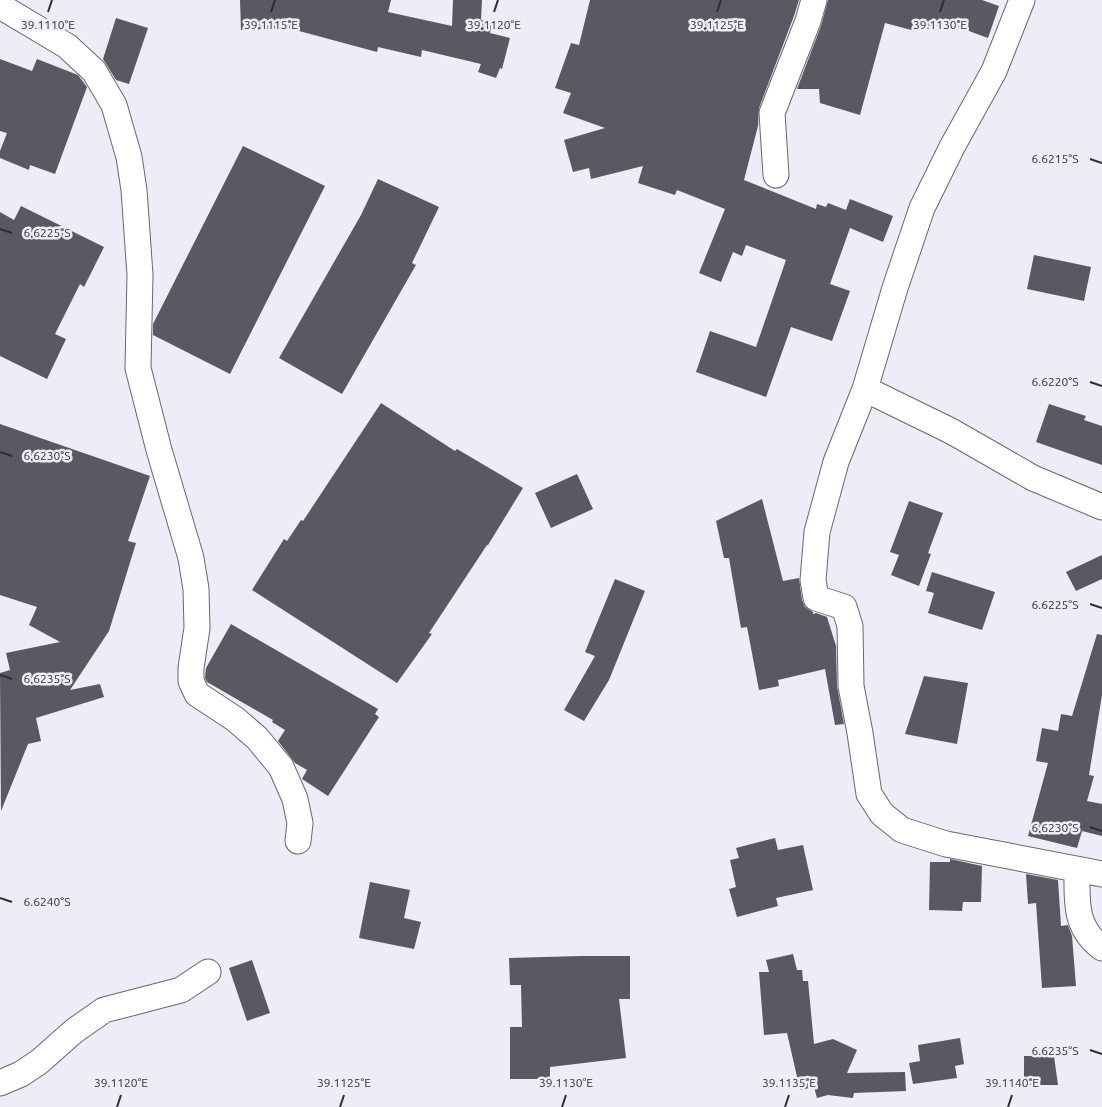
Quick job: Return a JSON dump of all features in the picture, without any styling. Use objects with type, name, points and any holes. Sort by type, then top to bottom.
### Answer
[{"type":"street","points":[[776,175],[772,113],[808,21],[814,0]]},
{"type":"street","points":[[1022,0],[994,71],[952,147],[922,208],[895,288],[865,389],[836,462],[817,532],[813,580],[816,598],[844,607],[850,626],[851,686],[869,794],[882,814],[902,830],[946,844],[1102,874]]},
{"type":"street","points":[[0,6],[67,46],[94,71],[114,105],[129,157],[134,190],[140,276],[138,368],[159,450],[191,558],[196,589],[197,628],[191,681],[197,694],[257,738],[281,766],[295,799],[300,823],[298,841]]},
{"type":"street","points":[[865,389],[951,431],[1033,478],[1102,507]]},
{"type":"street","points":[[1077,870],[1076,907],[1082,925],[1092,941],[1102,948]]},
{"type":"street","points":[[0,1083],[21,1074],[74,1031],[104,1010],[180,990],[208,972]]},
{"type":"building","points":[[240,0],[391,0],[388,12],[452,26],[453,0],[482,0],[481,20],[492,22],[490,33],[510,38],[502,69],[500,68],[496,78],[478,72],[481,64],[422,50],[421,57],[378,47],[377,52],[288,28],[241,30]]},
{"type":"building","points":[[590,0],[799,0],[759,108],[758,126],[744,180],[816,209],[817,204],[826,207],[828,203],[846,210],[850,199],[893,216],[883,242],[850,228],[830,284],[850,291],[832,341],[791,327],[766,397],[696,372],[710,331],[756,347],[786,260],[746,245],[742,256],[733,252],[721,282],[699,273],[725,209],[677,190],[675,195],[638,183],[643,166],[591,179],[589,168],[573,172],[564,140],[605,128],[563,113],[571,93],[555,88],[571,43],[579,45]]},
{"type":"building","points":[[828,0],[982,0],[999,6],[988,38],[939,20],[935,29],[917,22],[915,31],[885,23],[860,115],[820,103],[819,89],[797,89],[821,26]]},
{"type":"building","points":[[116,18],[148,28],[129,84],[116,80],[103,59]]},
{"type":"building","points":[[0,59],[32,71],[37,59],[78,75],[87,87],[55,174],[30,165],[29,170],[0,158],[0,151],[7,133],[0,131]]},
{"type":"building","points":[[243,146],[325,186],[230,374],[153,335],[153,324]]},
{"type":"building","points":[[378,179],[439,207],[412,263],[416,265],[342,394],[279,358],[361,215]]},
{"type":"building","points":[[21,206],[104,247],[84,287],[80,284],[55,334],[66,339],[47,379],[0,356],[0,212],[14,220]]},
{"type":"building","points":[[1034,255],[1091,267],[1084,301],[1027,289]]},
{"type":"building","points":[[381,403],[455,451],[457,449],[523,488],[488,545],[429,633],[432,634],[397,683],[252,590],[284,539],[287,541],[301,520],[303,521]]},
{"type":"building","points":[[1049,404],[1086,416],[1084,420],[1102,426],[1102,465],[1036,442]]},
{"type":"building","points":[[0,424],[150,476],[128,541],[136,543],[109,631],[70,690],[100,684],[104,697],[36,718],[41,741],[28,744],[1,811],[0,673],[10,670],[6,653],[60,642],[29,625],[37,607],[0,595]]},
{"type":"building","points":[[577,474],[593,509],[551,528],[535,493]]},
{"type":"building","points":[[762,499],[783,581],[799,578],[802,600],[805,607],[813,612],[813,614],[816,613],[827,617],[836,646],[837,686],[844,724],[835,725],[825,669],[778,680],[779,686],[759,690],[747,627],[741,628],[729,558],[724,558],[716,521]]},
{"type":"building","points":[[909,501],[943,513],[928,553],[931,554],[919,586],[891,575],[899,555],[890,552]]},
{"type":"building","points":[[1102,555],[1102,579],[1076,591],[1066,572]]},
{"type":"building","points":[[932,572],[995,592],[982,630],[928,613],[934,593],[926,591]]},
{"type":"building","points":[[615,579],[645,591],[609,680],[584,721],[564,710],[595,656],[585,652]]},
{"type":"building","points":[[231,624],[378,709],[375,714],[379,717],[328,796],[302,779],[307,770],[295,763],[278,741],[285,730],[272,722],[273,720],[207,682],[205,678],[206,668]]},
{"type":"building","points":[[1097,634],[1102,635],[1102,695],[1089,775],[1094,776],[1087,801],[1102,804],[1102,836],[1082,831],[1077,848],[1028,836],[1048,763],[1036,761],[1042,728],[1058,731],[1061,714],[1072,716]]},
{"type":"building","points":[[924,676],[968,683],[957,744],[905,734]]},
{"type":"building","points":[[775,838],[778,850],[803,845],[813,890],[776,898],[778,906],[737,917],[729,889],[736,887],[730,860],[739,858],[736,848]]},
{"type":"building","points":[[950,859],[982,866],[981,902],[963,902],[962,911],[929,910],[930,862],[950,862]]},
{"type":"building","points":[[1026,874],[1058,880],[1061,926],[1068,925],[1072,936],[1076,986],[1042,988],[1036,903],[1028,904]]},
{"type":"building","points":[[370,882],[410,890],[404,918],[421,922],[414,949],[359,938]]},
{"type":"building","points":[[793,954],[797,970],[802,970],[803,981],[808,981],[814,1044],[833,1039],[857,1050],[847,1073],[905,1072],[906,1091],[854,1093],[853,1098],[828,1095],[817,1098],[814,1087],[800,1090],[787,1033],[764,1035],[759,972],[769,972],[766,960]]},
{"type":"building","points":[[630,956],[630,999],[619,999],[626,1058],[550,1067],[550,1079],[510,1079],[510,1027],[522,1027],[521,985],[510,985],[509,958]]},
{"type":"building","points":[[252,960],[270,1013],[247,1021],[229,968]]},
{"type":"building","points":[[960,1038],[964,1064],[955,1066],[957,1078],[913,1084],[909,1063],[920,1061],[918,1045]]},
{"type":"building","points":[[1024,1056],[1054,1056],[1058,1085],[1024,1085]]}]
